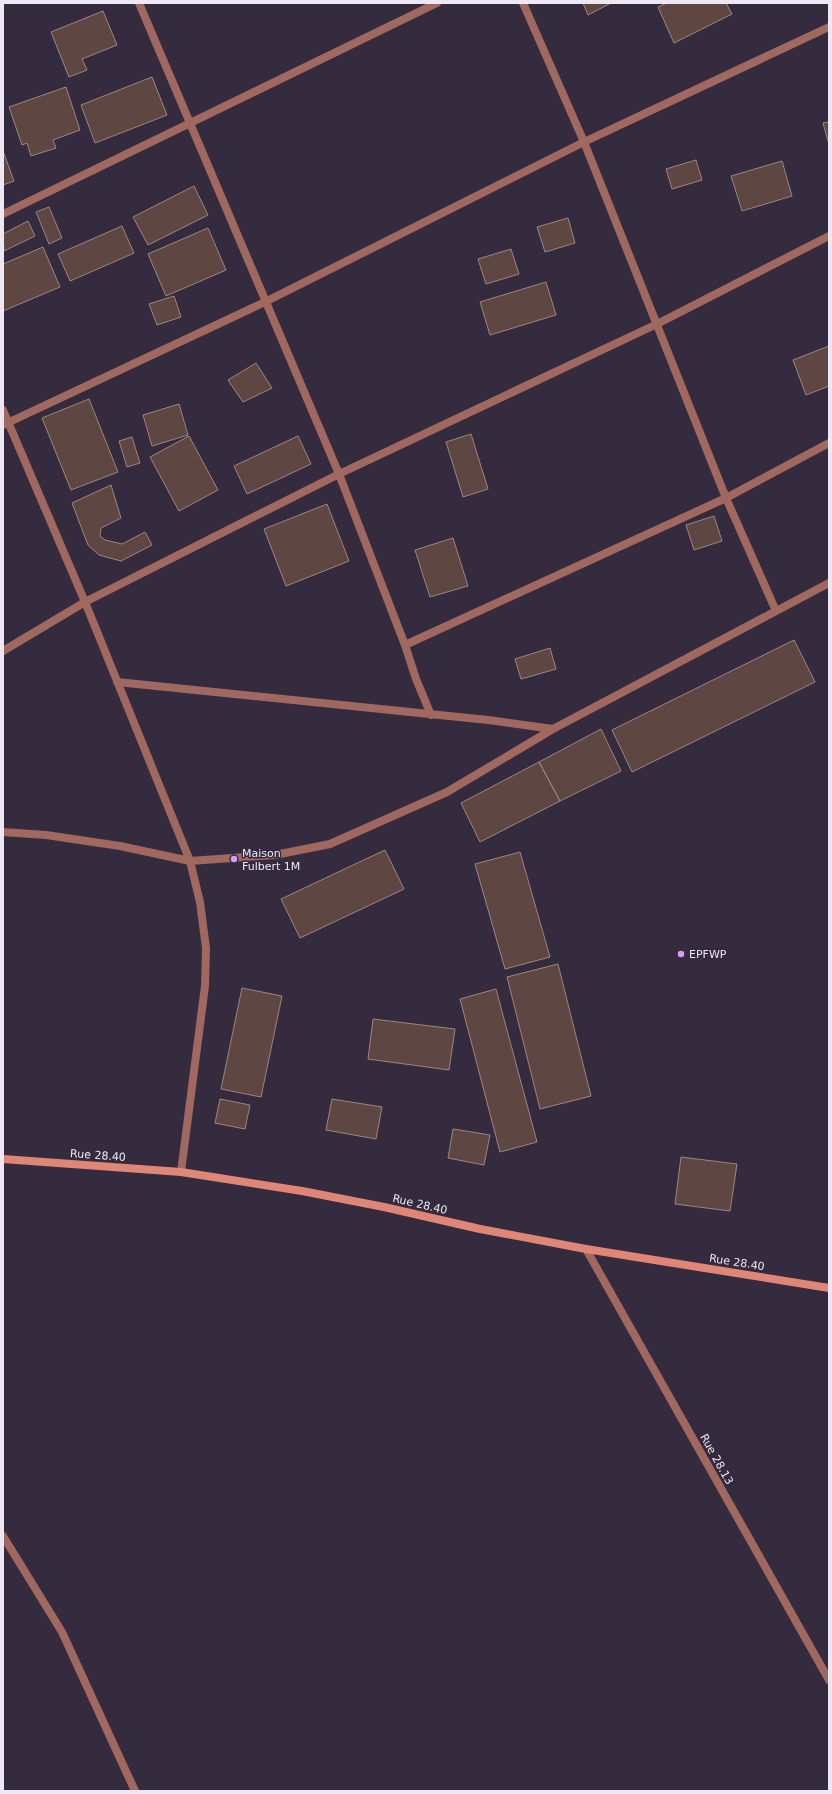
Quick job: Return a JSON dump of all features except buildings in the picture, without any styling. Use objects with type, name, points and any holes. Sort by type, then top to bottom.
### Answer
[{"type":"street","points":[[139,3],[339,474],[416,679],[432,714]]},
{"type":"street","points":[[3,214],[437,3]]},
{"type":"street","points":[[523,3],[584,142],[726,498],[776,611]]},
{"type":"street","points":[[6,424],[265,302],[584,142],[829,27]]},
{"type":"street","points":[[3,651],[85,602],[339,474],[657,324],[829,236]]},
{"type":"street","points":[[3,410],[6,424],[85,602],[190,861],[200,902],[205,940],[205,986],[181,1172]]},
{"type":"street","points":[[404,645],[726,498],[829,443]]},
{"type":"street","points":[[3,832],[46,835],[120,846],[190,861],[275,854],[330,844],[447,792],[553,729],[829,583]]},
{"type":"street","points":[[117,682],[432,714],[553,729]]},
{"type":"street","name":"Rue 28.40","points":[[3,1159],[181,1172],[302,1191],[480,1229],[586,1249],[829,1288]]},
{"type":"street","name":"Rue 28.13","points":[[586,1249],[829,1680]]},
{"type":"street","points":[[3,1536],[62,1632],[136,1791]]},
{"type":"place","name":"Maison Fulbert 1M","points":[[234,859]]},
{"type":"place","name":"EPFWP","points":[[681,954]]}]
